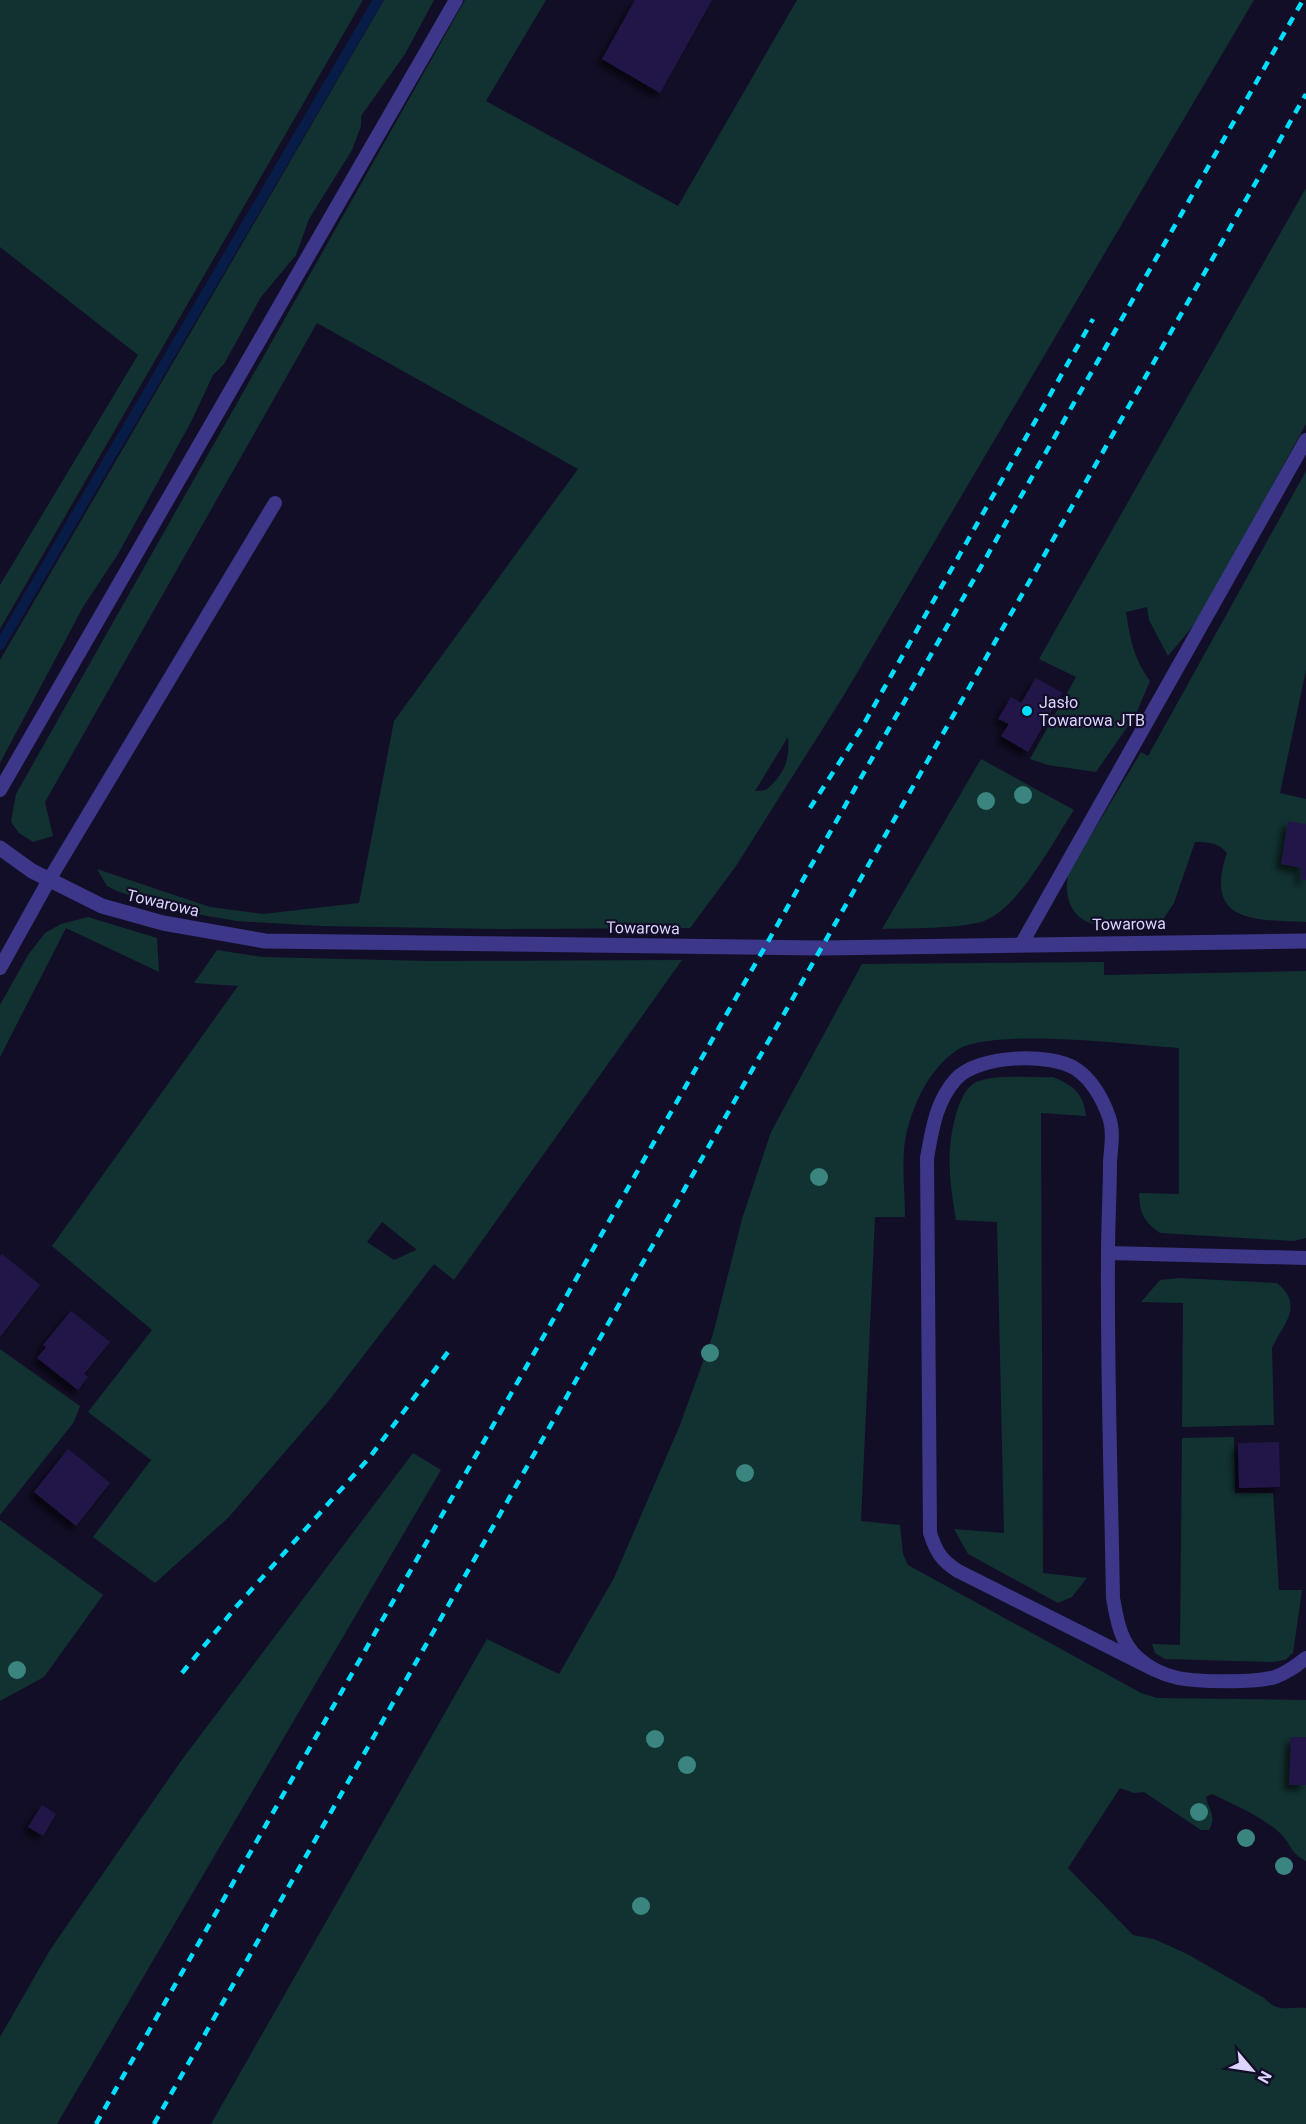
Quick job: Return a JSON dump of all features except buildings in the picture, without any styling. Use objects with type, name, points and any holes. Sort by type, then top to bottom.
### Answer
[{"type":"street","name":"Towarowa","points":[[0,848],[49,880],[102,906],[191,929],[265,941],[821,948],[1022,943],[1306,941]]},
{"type":"lane","points":[[0,790],[456,0]]},
{"type":"lane","points":[[1022,943],[1306,440]]},
{"type":"lane","points":[[0,968],[49,880],[275,503]]},
{"type":"lane","points":[[1155,1670],[1137,1656],[1124,1640],[1117,1623],[1113,1598],[1108,1253],[1111,1131],[1100,1097],[1088,1080],[1064,1063],[1050,1059],[999,1060],[975,1064],[957,1077],[942,1099],[933,1122],[927,1158],[930,1533],[934,1548],[943,1562],[958,1571],[1155,1670],[1178,1678],[1254,1680],[1274,1677],[1300,1670],[1306,1658]]},
{"type":"lane","points":[[1108,1253],[1306,1258]]},
{"type":"green space","points":[[0,0],[363,0],[0,629],[0,585],[138,355],[0,247]]},
{"type":"green space","points":[[384,0],[434,0],[405,54],[361,116],[361,126],[352,150],[309,219],[296,255],[261,297],[224,364],[213,375],[191,422],[118,554],[83,607],[0,763],[0,660]]},
{"type":"green space","points":[[465,0],[546,0],[486,101],[678,206],[797,0],[1254,0],[844,695],[736,866],[690,928],[498,929],[321,926],[237,921],[178,911],[107,886],[97,869],[210,907],[263,914],[359,903],[394,721],[578,469],[317,323],[45,802],[53,836],[33,842],[19,833],[11,822],[16,794]],"holes":[[[788,737],[787,761],[781,773],[766,790],[755,791]]]},
{"type":"green space","points":[[1306,188],[1306,424],[1198,620],[1168,656],[1149,620],[1147,607],[1126,612],[1134,648],[1140,665],[1150,681],[1135,716],[1096,772],[1048,765],[1030,759],[1076,677],[1039,659]]},
{"type":"green space","points":[[1306,471],[1306,670],[1280,793],[1306,799],[1306,922],[1252,918],[1238,913],[1228,905],[1222,893],[1221,876],[1227,853],[1220,847],[1204,842],[1195,842],[1174,903],[1162,921],[1100,924],[1083,920],[1077,915],[1070,902],[1067,887],[1069,872],[1141,752],[1148,756]]},
{"type":"green space","points":[[981,759],[1074,810],[1035,872],[1023,888],[997,913],[974,924],[934,928],[882,929]]},
{"type":"green space","points":[[88,917],[157,938],[159,972],[66,928],[0,1057],[0,1005],[28,955],[45,933],[61,924]]},
{"type":"green space","points":[[217,950],[263,957],[427,961],[682,960],[454,1280],[434,1264],[327,1403],[228,1518],[155,1583],[93,1537],[151,1460],[88,1412],[152,1330],[52,1246],[238,986],[194,983]],"holes":[[[382,1222],[416,1249],[394,1260],[367,1242]]]},
{"type":"green space","points":[[1104,962],[1104,975],[1306,971],[1306,1238],[1294,1241],[1160,1233],[1146,1220],[1140,1206],[1139,1193],[1179,1194],[1179,1048],[1030,1038],[974,1043],[957,1050],[930,1077],[909,1123],[904,1154],[905,1217],[875,1217],[861,1521],[900,1525],[903,1554],[908,1565],[1141,1693],[1157,1698],[1306,1700],[1306,1737],[1291,1737],[1289,1784],[1306,1785],[1306,1861],[1300,1858],[1281,1834],[1265,1822],[1212,1794],[1206,1797],[1212,1817],[1211,1825],[1209,1830],[1201,1830],[1144,1792],[1134,1793],[1120,1788],[1068,1868],[1133,1935],[1154,1939],[1187,1954],[1274,2006],[1306,2008],[1306,2124],[211,2124],[487,1639],[559,1674],[614,1578],[680,1425],[713,1334],[742,1219],[771,1132],[862,964]]},
{"type":"green space","points":[[1053,1077],[1076,1091],[1083,1102],[1086,1116],[1041,1113],[1043,1573],[1087,1578],[1072,1597],[1058,1603],[968,1554],[954,1529],[1004,1533],[997,1222],[956,1220],[950,1162],[952,1134],[959,1105],[972,1085],[979,1081],[997,1078]]},
{"type":"green space","points":[[1179,1278],[1277,1283],[1285,1292],[1290,1300],[1291,1308],[1272,1348],[1274,1425],[1182,1427],[1183,1303],[1141,1302],[1160,1280]]},
{"type":"green space","points":[[0,1349],[80,1406],[74,1422],[0,1515]]},
{"type":"green space","points":[[1234,1437],[1235,1493],[1273,1493],[1279,1590],[1302,1590],[1293,1653],[1285,1660],[1272,1662],[1165,1659],[1155,1653],[1152,1644],[1180,1645],[1182,1438]]},
{"type":"green space","points":[[413,1453],[441,1470],[57,2124],[0,2124],[0,2037],[50,1950],[181,1761]]},
{"type":"green space","points":[[0,1520],[103,1595],[44,1677],[0,1701]]},
{"type":"waterway","points":[[0,645],[378,0]]},
{"type":"railway","points":[[96,2124],[1303,0]]},
{"type":"railway","points":[[154,2124],[1306,94]]},
{"type":"railway","points":[[810,808],[861,729],[1093,319]]},
{"type":"railway","points":[[182,1673],[236,1607],[370,1457],[451,1348]]},
{"type":"place","name":"Jasło Towarowa JTB","points":[[1027,711]]}]
